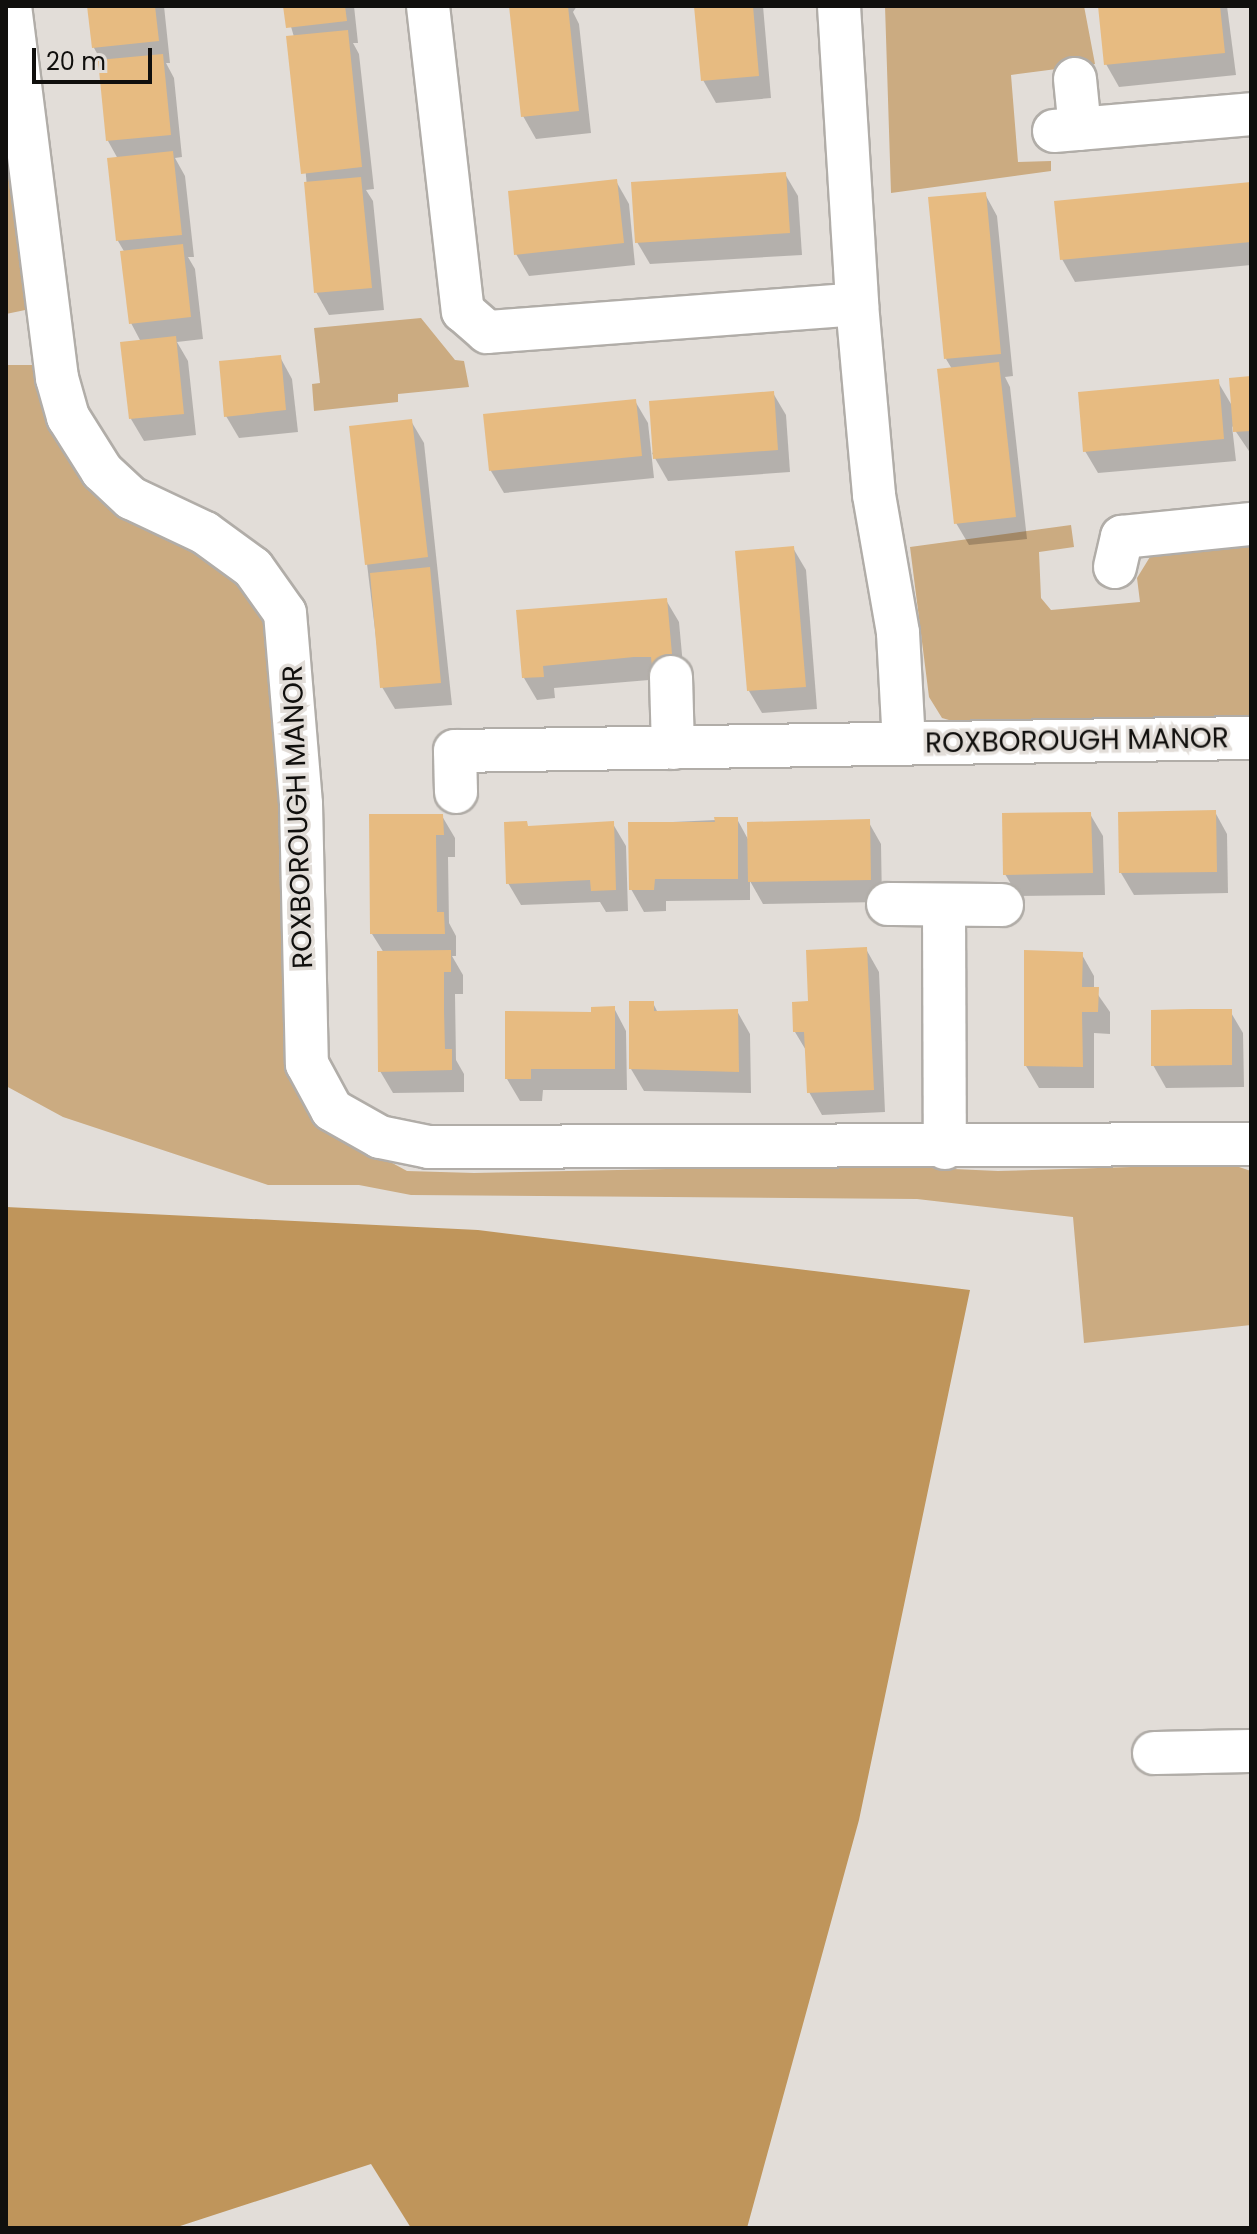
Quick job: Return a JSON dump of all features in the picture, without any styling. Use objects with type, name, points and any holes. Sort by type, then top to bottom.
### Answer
[{"type":"street","name":"ROXBOROUGH MANOR","points":[[10,6],[57,378],[68,417],[112,480],[131,498],[205,533],[253,568],[285,613],[301,804],[307,1064],[332,1110],[380,1137],[429,1147],[945,1148],[1251,1144]]},
{"type":"street","points":[[428,6],[463,311],[487,332],[857,304]]},
{"type":"street","name":"ROXBOROUGH MANOR","points":[[839,6],[857,304],[860,429],[898,633],[904,744]]},
{"type":"street","points":[[1075,79],[1067,130],[1251,114]]},
{"type":"street","points":[[1115,567],[1122,537],[1251,524]]},
{"type":"street","points":[[671,677],[673,748]]},
{"type":"street","name":"ROXBOROUGH MANOR","points":[[456,792],[455,751],[1251,738]]},
{"type":"street","points":[[888,904],[1002,905]]},
{"type":"street","points":[[944,905],[945,1148]]},
{"type":"street","points":[[1154,1753],[1251,1751]]},
{"type":"shaded area","points":[[885,6],[1084,6],[1095,64],[1011,75],[1018,162],[1051,161],[1051,171],[891,193]]},
{"type":"shaded area","points":[[6,96],[30,309],[6,314]]},
{"type":"shaded area","points":[[421,318],[455,360],[464,361],[469,387],[398,394],[398,402],[314,411],[312,384],[320,383],[314,328]]},
{"type":"shaded area","points":[[6,365],[34,365],[61,449],[91,486],[132,523],[204,551],[249,589],[271,632],[282,732],[288,957],[361,1146],[407,1171],[474,1173],[864,1165],[998,1171],[1230,1164],[1251,1171],[1251,1325],[1084,1343],[1073,1217],[917,1199],[411,1195],[359,1185],[268,1185],[63,1117],[6,1086]]},
{"type":"shaded area","points":[[1071,525],[1074,547],[1039,552],[1041,598],[1051,610],[1140,602],[1137,578],[1153,552],[1251,539],[1251,715],[963,724],[942,718],[929,697],[910,547]]},
{"type":"shaded area","points":[[6,1207],[478,1230],[970,1290],[859,1820],[747,2228],[411,2228],[371,2164],[174,2228],[6,2228]]},
{"type":"building","points":[[87,6],[155,6],[159,41],[92,48]]},
{"type":"building","points":[[283,6],[345,6],[347,21],[286,28]]},
{"type":"building","points":[[509,6],[568,6],[579,111],[521,117]]},
{"type":"building","points":[[694,6],[753,6],[759,76],[701,81]]},
{"type":"building","points":[[1098,6],[1220,6],[1225,53],[1104,65]]},
{"type":"building","points":[[348,30],[362,167],[301,174],[286,36]]},
{"type":"building","points":[[163,54],[171,135],[106,141],[98,60]]},
{"type":"building","points":[[173,151],[182,235],[116,241],[107,158]]},
{"type":"building","points":[[786,172],[790,233],[635,243],[631,182]]},
{"type":"building","points":[[361,177],[372,288],[314,293],[304,182]]},
{"type":"building","points":[[617,179],[624,243],[514,255],[508,191]]},
{"type":"building","points":[[1251,182],[1251,242],[1060,260],[1054,201]]},
{"type":"building","points":[[986,192],[1001,354],[944,359],[928,197]]},
{"type":"building","points":[[183,244],[191,317],[129,324],[120,251]]},
{"type":"building","points":[[176,336],[184,414],[129,419],[120,342]]},
{"type":"building","points":[[281,355],[286,410],[224,417],[219,361]]},
{"type":"building","points":[[999,362],[1016,517],[954,524],[937,369]]},
{"type":"building","points":[[1251,376],[1251,431],[1233,432],[1229,378]]},
{"type":"building","points":[[1219,379],[1224,439],[1083,452],[1078,392]]},
{"type":"building","points":[[774,391],[778,450],[653,459],[649,401]]},
{"type":"building","points":[[636,399],[642,456],[489,471],[483,414]]},
{"type":"building","points":[[412,419],[428,557],[365,565],[349,426]]},
{"type":"building","points":[[794,546],[806,687],[747,691],[735,551]]},
{"type":"building","points":[[430,567],[441,683],[380,688],[370,573]]},
{"type":"building","points":[[667,598],[673,665],[652,667],[651,657],[634,657],[543,666],[544,677],[522,678],[516,610]]},
{"type":"building","points":[[1216,810],[1217,872],[1119,873],[1118,812]]},
{"type":"building","points":[[1091,812],[1093,873],[1003,875],[1002,813]]},
{"type":"building","points":[[369,814],[443,814],[444,835],[436,835],[437,912],[444,912],[445,934],[370,934]]},
{"type":"building","points":[[714,817],[738,817],[738,879],[655,879],[654,890],[629,890],[628,822],[715,822]]},
{"type":"building","points":[[870,819],[871,880],[748,882],[747,822]]},
{"type":"building","points":[[527,821],[528,826],[614,821],[616,890],[591,891],[590,880],[506,884],[504,822]]},
{"type":"building","points":[[867,947],[874,1090],[807,1093],[804,1032],[793,1032],[792,1002],[808,1001],[806,950]]},
{"type":"building","points":[[451,950],[451,972],[444,972],[444,1011],[445,1049],[452,1049],[452,1070],[378,1072],[377,951]]},
{"type":"building","points":[[1024,950],[1083,952],[1082,987],[1099,987],[1098,1012],[1082,1012],[1083,1067],[1024,1066]]},
{"type":"building","points":[[629,1001],[654,1001],[654,1011],[738,1009],[739,1072],[629,1069]]},
{"type":"building","points":[[615,1006],[615,1069],[531,1069],[531,1079],[505,1079],[505,1011],[591,1012],[591,1007]]},
{"type":"building","points":[[1232,1009],[1232,1065],[1151,1066],[1151,1010]]}]
